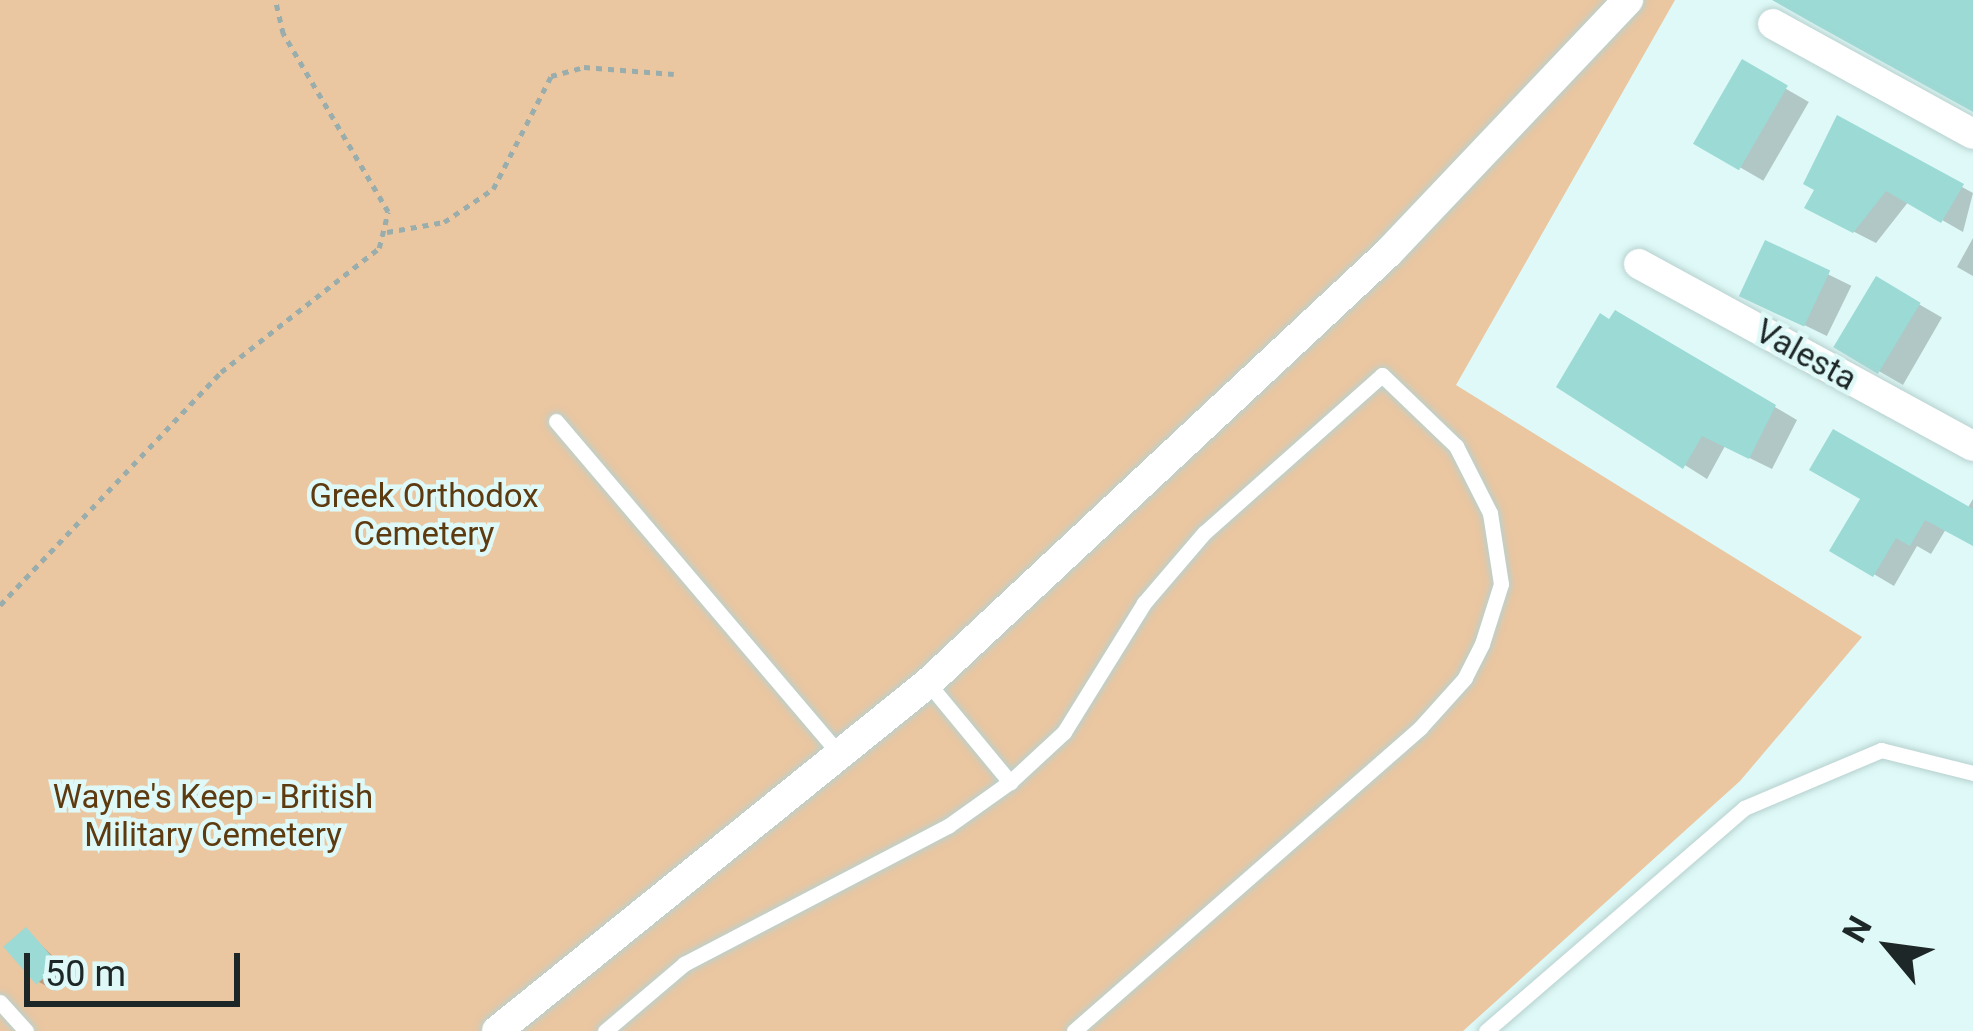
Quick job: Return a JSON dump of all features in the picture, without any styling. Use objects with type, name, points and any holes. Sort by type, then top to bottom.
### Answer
[{"type":"street","points":[[497,1031],[928,682],[1388,253],[1628,0]]},
{"type":"street","points":[[1773,24],[1973,134]]},
{"type":"street","name":"Valesta","points":[[1639,264],[1973,446]]},
{"type":"lane","points":[[605,1031],[684,964],[948,826],[1010,782],[1064,732],[1144,603],[1204,533],[1382,375],[1456,446],[1490,513],[1501,584],[1465,678],[1420,728],[1074,1031]]},
{"type":"lane","points":[[556,421],[838,754]]},
{"type":"lane","points":[[928,682],[1010,782]]},
{"type":"lane","points":[[1486,1031],[1744,808],[1881,750],[1973,773]]},
{"type":"lane","points":[[0,1002],[26,1031]]},
{"type":"path","points":[[0,605],[161,429],[292,313],[370,261],[387,232],[388,212],[283,34],[275,0]]},
{"type":"path","points":[[387,232],[456,216],[494,189],[551,76],[584,68],[674,74]]},
{"type":"green space","points":[[0,0],[1675,0],[1456,385],[1862,637],[1740,781],[1463,1031],[0,1031]]},
{"type":"building","points":[[1772,0],[1973,0],[1973,112],[1816,25]]},
{"type":"building","points":[[1742,59],[1788,86],[1739,170],[1693,144]]},
{"type":"building","points":[[1837,115],[1964,184],[1941,223],[1886,191],[1853,233],[1804,208],[1814,190],[1803,184]]},
{"type":"building","points":[[1765,240],[1830,270],[1804,327],[1739,296]]},
{"type":"building","points":[[1876,276],[1921,303],[1878,374],[1833,347]]},
{"type":"building","points":[[1615,310],[1776,405],[1749,459],[1702,436],[1683,469],[1556,387],[1600,313],[1609,319]]},
{"type":"building","points":[[1833,429],[1973,509],[1973,546],[1925,520],[1910,546],[1896,538],[1873,577],[1829,551],[1860,499],[1809,470]]},
{"type":"building","points":[[26,927],[59,965],[36,984],[3,947]]},
{"type":"park label","name":"Greek Orthodox Cemetery","points":[[424,515]]},
{"type":"park label","name":"Wayne's Keep - British Military Cemetery","points":[[213,816]]}]
